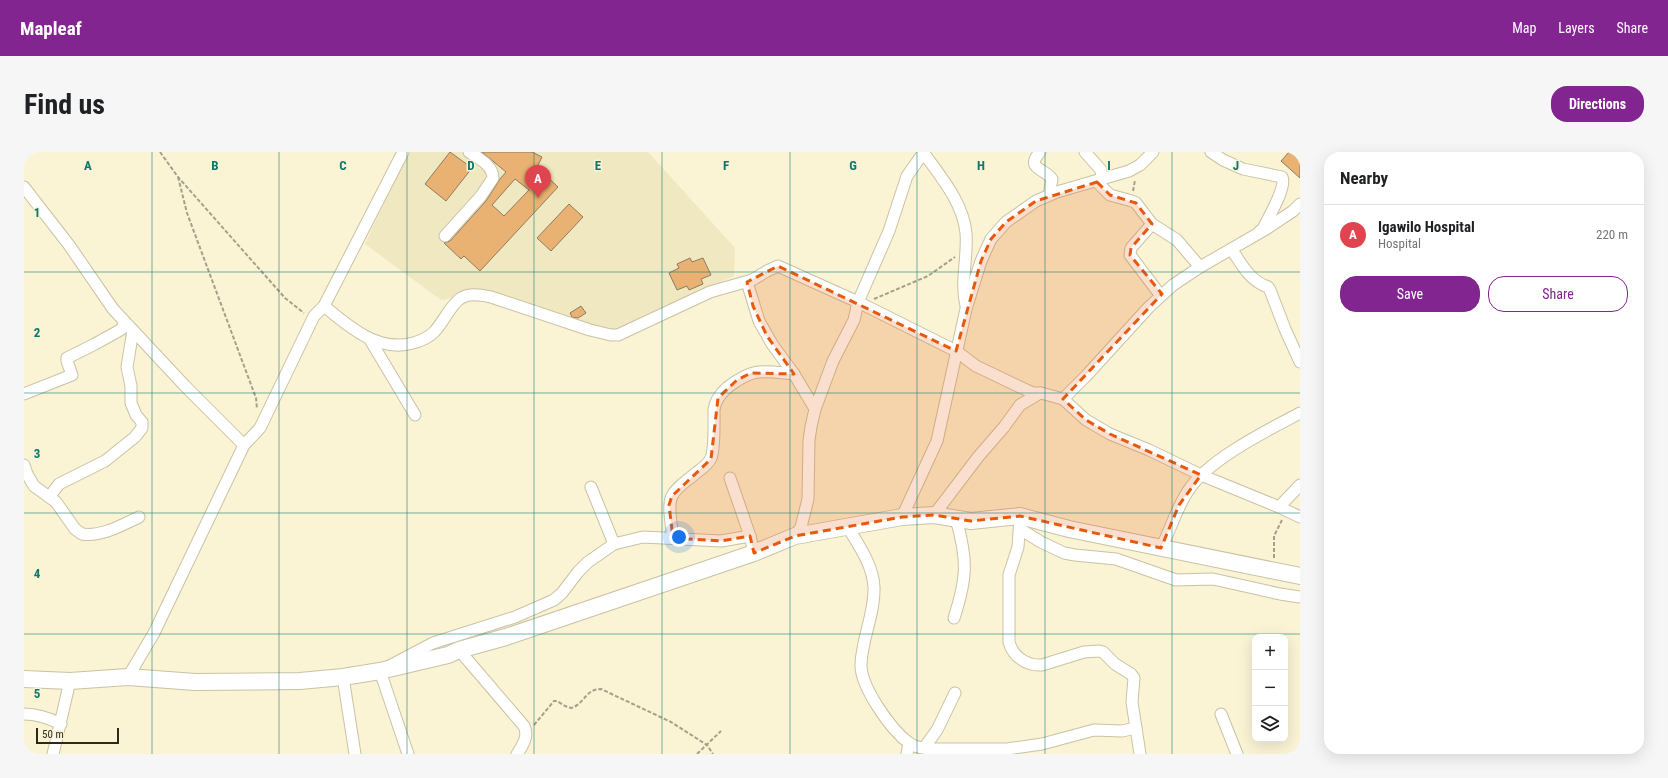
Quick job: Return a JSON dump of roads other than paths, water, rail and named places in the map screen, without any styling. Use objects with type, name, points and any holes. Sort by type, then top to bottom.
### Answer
[{"type":"highway","points":[[24,679],[70,681],[128,677],[195,682],[300,681],[343,677],[380,671],[448,654],[506,637],[754,553],[795,536],[902,517],[934,515],[971,521],[1020,522],[1069,529],[1300,576]]},
{"type":"street","points":[[128,677],[154,634],[244,445],[260,428],[314,316],[324,306],[403,152]]},
{"type":"street","points":[[445,236],[481,196],[493,178],[488,165],[469,152]]},
{"type":"street","points":[[795,536],[801,527],[808,499],[811,427],[815,409],[833,361],[854,320],[858,302],[889,231],[907,176],[924,152],[949,189],[962,212],[966,234],[964,289],[966,309]]},
{"type":"street","points":[[1040,152],[1035,158],[1035,164],[1037,168],[1047,173],[1052,178],[1049,195]]},
{"type":"street","points":[[1085,152],[1100,170],[1099,181],[1110,195],[1136,203],[1152,224],[1177,240],[1200,267]]},
{"type":"street","points":[[902,517],[937,441],[966,309],[981,261],[991,239],[1006,222],[1025,207],[1049,195],[1130,171],[1140,165],[1153,152]]},
{"type":"street","points":[[1211,152],[1235,166],[1280,176],[1283,178],[1284,182],[1279,195],[1263,229],[1253,237]]},
{"type":"street","points":[[24,187],[69,246],[98,289],[124,321],[185,386],[244,445]]},
{"type":"street","points":[[1063,399],[1086,376],[1148,307],[1162,294],[1200,267],[1232,250],[1293,211],[1300,204]]},
{"type":"street","points":[[1152,224],[1131,248],[1130,255],[1158,292],[1162,294]]},
{"type":"street","points":[[1232,250],[1253,279],[1260,285],[1268,287],[1270,290],[1300,362]]},
{"type":"street","points":[[324,306],[369,338],[385,345],[392,346],[405,345],[425,339],[441,324],[459,300],[475,295],[490,297],[590,330],[611,335],[618,335],[710,292],[747,282],[778,266],[858,302],[956,351],[984,370],[1033,393],[1041,393],[1063,399],[1086,420],[1110,434],[1300,517]]},
{"type":"street","points":[[747,282],[759,321],[772,344],[794,374],[815,409]]},
{"type":"street","points":[[24,394],[72,375],[67,358],[122,328],[124,321]]},
{"type":"street","points":[[50,496],[58,484],[105,461],[135,437],[142,428],[142,422],[136,415],[131,403],[131,386],[126,367],[133,330]]},
{"type":"street","points":[[369,338],[415,415]]},
{"type":"street","points":[[673,538],[669,505],[672,496],[679,488],[706,466],[711,459],[714,408],[721,394],[737,380],[751,373],[762,371],[794,374]]},
{"type":"street","points":[[934,515],[1020,405],[1041,393]]},
{"type":"street","points":[[1161,548],[1170,532],[1180,505],[1189,489],[1201,475],[1252,438],[1300,413]]},
{"type":"street","points":[[24,465],[34,486],[50,496],[59,505],[75,529],[82,534],[94,534],[112,530],[140,517]]},
{"type":"street","points":[[730,478],[750,536],[754,553]]},
{"type":"street","points":[[1283,509],[1300,485]]},
{"type":"street","points":[[591,487],[614,544]]},
{"type":"street","points":[[954,618],[964,584],[965,564],[962,540],[956,519]]},
{"type":"street","points":[[1020,522],[1041,542],[1064,553],[1116,559],[1176,580],[1213,579],[1300,597]]},
{"type":"street","points":[[1020,522],[1018,547],[1009,576],[1008,588],[1009,642],[1013,653],[1025,662],[1042,665],[1084,652],[1103,652],[1115,664],[1133,675],[1132,697],[1140,754]]},
{"type":"street","points":[[848,526],[868,565],[874,586],[870,624],[862,656],[862,675],[875,701],[908,748],[1016,751],[1094,730],[1122,731],[1136,728]]},
{"type":"street","points":[[408,754],[380,671],[433,643],[530,612],[554,600],[562,593],[578,572],[588,562],[614,544],[643,537],[721,541],[750,536]]},
{"type":"street","points":[[459,650],[524,726],[527,734],[523,745],[517,754]]},
{"type":"street","points":[[343,677],[355,754]]},
{"type":"street","points":[[53,754],[70,681]]},
{"type":"street","points":[[924,748],[937,730],[955,693]]},
{"type":"street","points":[[24,714],[49,718],[61,724]]},
{"type":"street","points":[[1221,714],[1237,754]]},
{"type":"place","name":"Igawilo Hospital","points":[[538,198]]}]
